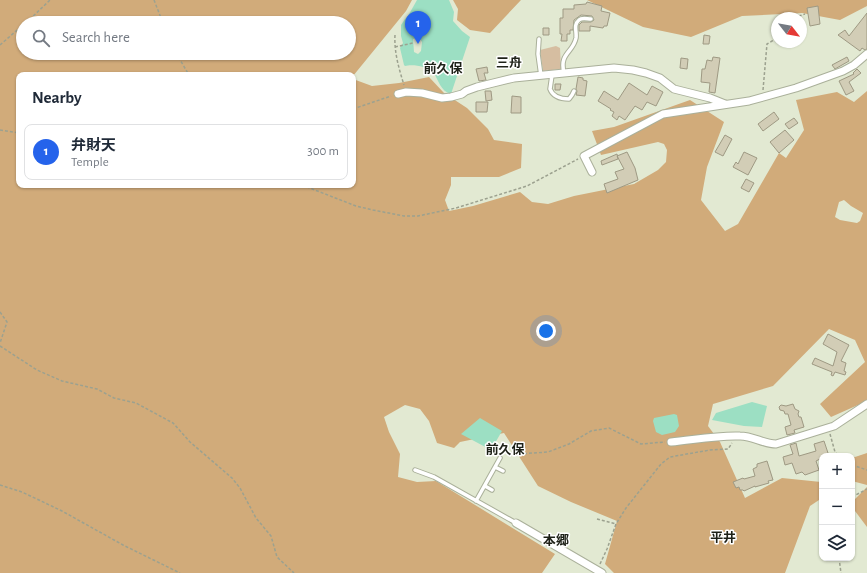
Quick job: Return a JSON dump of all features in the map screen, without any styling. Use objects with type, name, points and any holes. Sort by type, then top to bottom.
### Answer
[{"type":"street","points":[[592,172],[584,156],[663,114],[749,101],[803,86],[843,71],[854,65],[867,54]]},
{"type":"street","points":[[398,94],[406,92],[422,93],[442,98],[451,98],[477,87],[514,78],[614,68],[646,73],[660,78],[674,89],[710,98],[725,104]]},
{"type":"street","points":[[671,442],[736,436],[756,438],[769,444],[776,444],[828,428],[850,416],[867,404]]},
{"type":"street","points":[[516,523],[599,572]]},
{"type":"lane","points":[[565,74],[562,65],[564,58],[576,40],[575,26],[582,18],[591,19]]},
{"type":"lane","points":[[539,39],[538,54],[541,76]]},
{"type":"lane","points":[[552,75],[550,89],[551,92],[559,98],[569,99],[574,91]]},
{"type":"lane","points":[[476,501],[500,458]]},
{"type":"lane","points":[[496,467],[503,471]]},
{"type":"lane","points":[[415,470],[434,476],[516,523]]},
{"type":"lane","points":[[485,486],[492,490]]},
{"type":"path","points":[[33,16],[50,0]]},
{"type":"path","points":[[154,0],[160,16]]},
{"type":"path","points":[[0,45],[16,31]]},
{"type":"path","points":[[395,35],[395,47],[406,92]]},
{"type":"path","points":[[762,98],[767,44],[771,42]]},
{"type":"path","points":[[395,47],[413,43]]},
{"type":"path","points":[[180,60],[187,72]]},
{"type":"path","points":[[356,108],[398,94]]},
{"type":"path","points":[[0,130],[16,133]]},
{"type":"path","points":[[310,188],[356,206],[404,216],[418,216],[456,208],[527,186],[584,156]]},
{"type":"path","points":[[0,312],[7,322],[0,343]]},
{"type":"path","points":[[0,346],[37,370],[62,381],[97,389],[114,398],[136,403],[173,423],[190,442],[232,478],[240,488],[256,518],[271,536],[277,557],[294,573]]},
{"type":"path","points":[[519,454],[548,452],[569,444],[591,431],[609,428],[641,444],[671,442]]},
{"type":"path","points":[[828,428],[836,453]]},
{"type":"path","points":[[599,572],[616,524],[626,508],[661,464],[670,457],[710,450],[728,449],[736,436]]},
{"type":"path","points":[[855,466],[867,470]]},
{"type":"path","points":[[0,485],[22,492],[62,511],[123,545],[180,573]]},
{"type":"path","points":[[855,495],[867,489]]},
{"type":"path","points":[[597,519],[616,524]]},
{"type":"path","points":[[839,561],[841,573]]},
{"type":"shaded area","points":[[0,0],[412,0],[406,11],[356,72],[16,72],[16,188],[356,188],[356,80],[372,86],[399,83],[429,77],[444,93],[467,108],[488,129],[494,140],[522,144],[521,168],[499,177],[451,177],[451,185],[445,200],[449,211],[473,206],[520,192],[532,202],[548,204],[574,196],[634,184],[658,170],[666,162],[667,150],[664,144],[658,142],[601,155],[592,131],[614,127],[690,100],[724,122],[707,167],[701,200],[725,231],[738,224],[779,153],[786,158],[804,130],[796,100],[837,92],[854,102],[867,91],[867,401],[831,417],[820,404],[865,362],[855,340],[829,329],[773,386],[713,404],[708,426],[720,442],[745,498],[782,478],[819,482],[819,500],[810,506],[785,573],[614,573],[605,564],[617,521],[571,502],[538,486],[504,433],[460,442],[454,448],[437,443],[429,421],[420,409],[405,405],[384,417],[389,432],[400,454],[398,477],[417,482],[436,481],[555,554],[542,573],[0,573]],"holes":[[[844,200],[863,213],[860,221],[857,223],[840,220],[835,217],[839,202]]]},
{"type":"shaded area","points":[[417,0],[449,0],[454,12],[453,21],[470,37],[451,94],[447,93],[442,88],[433,72],[427,68],[404,65],[400,48],[403,43],[401,36],[401,25]],"holes":[[[419,37],[422,42],[421,51],[418,54],[414,52],[413,39]]]},
{"type":"shaded area","points":[[453,0],[521,0],[490,33],[470,30],[457,20],[458,9]]},
{"type":"shaded area","points":[[587,0],[867,0],[867,6],[840,20],[807,14],[807,12],[771,12],[771,15],[742,16],[691,37],[643,27]]},
{"type":"shaded area","points":[[556,46],[560,48],[561,69],[543,71],[540,50]]},
{"type":"shaded area","points":[[752,402],[767,406],[762,427],[744,426],[712,420],[716,413]]},
{"type":"shaded area","points":[[674,414],[677,415],[679,426],[675,432],[662,435],[656,432],[653,421],[654,418]]},
{"type":"shaded area","points":[[480,418],[502,431],[491,450],[461,434]]},
{"type":"shaded area","points":[[867,453],[867,485],[855,482],[855,457]]},
{"type":"shaded area","points":[[867,487],[867,527],[855,511],[855,499]]},
{"type":"building","points":[[587,2],[602,6],[601,11],[610,13],[607,26],[604,26],[603,28],[590,26],[590,31],[579,31],[579,25],[582,22],[591,22],[594,20],[592,16],[581,15],[574,20],[573,30],[570,30],[570,34],[567,34],[567,41],[561,41],[562,34],[560,34],[560,18],[563,18],[563,9],[574,9],[574,5],[586,4]]},
{"type":"building","points":[[818,6],[820,24],[810,26],[807,8]]},
{"type":"building","points":[[867,13],[867,49],[865,50],[862,48],[860,51],[838,35],[845,30],[849,36]]},
{"type":"building","points":[[543,28],[549,28],[549,35],[543,35]]},
{"type":"building","points":[[704,35],[710,36],[709,44],[703,44]]},
{"type":"building","points":[[713,57],[720,58],[715,93],[709,92],[710,83],[701,82],[702,69],[705,69],[707,60],[712,61]]},
{"type":"building","points":[[847,57],[849,61],[835,69],[832,65]]},
{"type":"building","points":[[681,58],[688,59],[687,69],[680,68]]},
{"type":"building","points":[[487,67],[488,73],[484,73],[486,80],[479,81],[476,69]]},
{"type":"building","points":[[857,69],[861,73],[849,82],[854,91],[846,95],[839,81],[854,74],[853,73]]},
{"type":"building","points":[[578,77],[587,81],[585,96],[576,95]]},
{"type":"building","points":[[629,83],[647,95],[652,86],[663,92],[656,106],[647,102],[642,110],[635,106],[625,120],[619,116],[617,120],[612,116],[614,112],[610,110],[611,109],[598,101],[604,91],[618,100]]},
{"type":"building","points":[[555,84],[561,84],[560,90],[555,90]]},
{"type":"building","points":[[485,91],[491,91],[492,100],[486,101]]},
{"type":"building","points":[[512,96],[521,97],[521,113],[511,113]]},
{"type":"building","points":[[476,102],[488,102],[487,112],[476,112]]},
{"type":"building","points":[[774,112],[779,119],[763,131],[758,124]]},
{"type":"building","points":[[794,118],[798,123],[789,129],[785,124]]},
{"type":"building","points":[[785,130],[794,140],[779,153],[770,142]]},
{"type":"building","points":[[725,135],[732,139],[723,156],[715,152]]},
{"type":"building","points":[[627,152],[635,168],[638,180],[607,193],[604,184],[618,179],[615,172],[624,169],[617,156]]},
{"type":"building","points":[[744,152],[757,158],[748,175],[733,167],[736,162],[738,164]]},
{"type":"building","points":[[617,154],[618,159],[602,165],[601,161]]},
{"type":"building","points":[[746,179],[754,183],[749,192],[741,188]]},
{"type":"building","points":[[828,334],[849,345],[841,361],[846,363],[844,371],[846,372],[845,375],[835,372],[833,376],[831,375],[832,372],[812,364],[815,358],[833,366],[837,352],[823,344]]},
{"type":"building","points":[[793,404],[795,409],[799,411],[798,414],[799,417],[801,417],[804,427],[794,430],[795,433],[787,435],[785,427],[791,425],[788,414],[785,414],[779,407],[781,405],[786,406]]},
{"type":"building","points":[[824,441],[828,453],[819,453],[819,460],[816,461],[819,470],[805,475],[802,472],[796,474],[792,463],[785,465],[783,457],[793,454],[790,445],[796,443],[799,456],[816,451],[814,444]]},
{"type":"building","points":[[767,461],[773,480],[768,481],[769,483],[755,486],[744,491],[740,490],[739,487],[736,488],[733,482],[743,478],[755,476],[753,469],[757,467],[757,464]]},
{"type":"place","name":"弁財天","points":[[418,44]]},
{"type":"district","name":"三舟","points":[[509,63]]},
{"type":"district","name":"前久保","points":[[443,69]]},
{"type":"district","name":"前久保","points":[[505,450]]},
{"type":"district","name":"平井","points":[[723,538]]},
{"type":"district","name":"本郷","points":[[556,541]]}]
